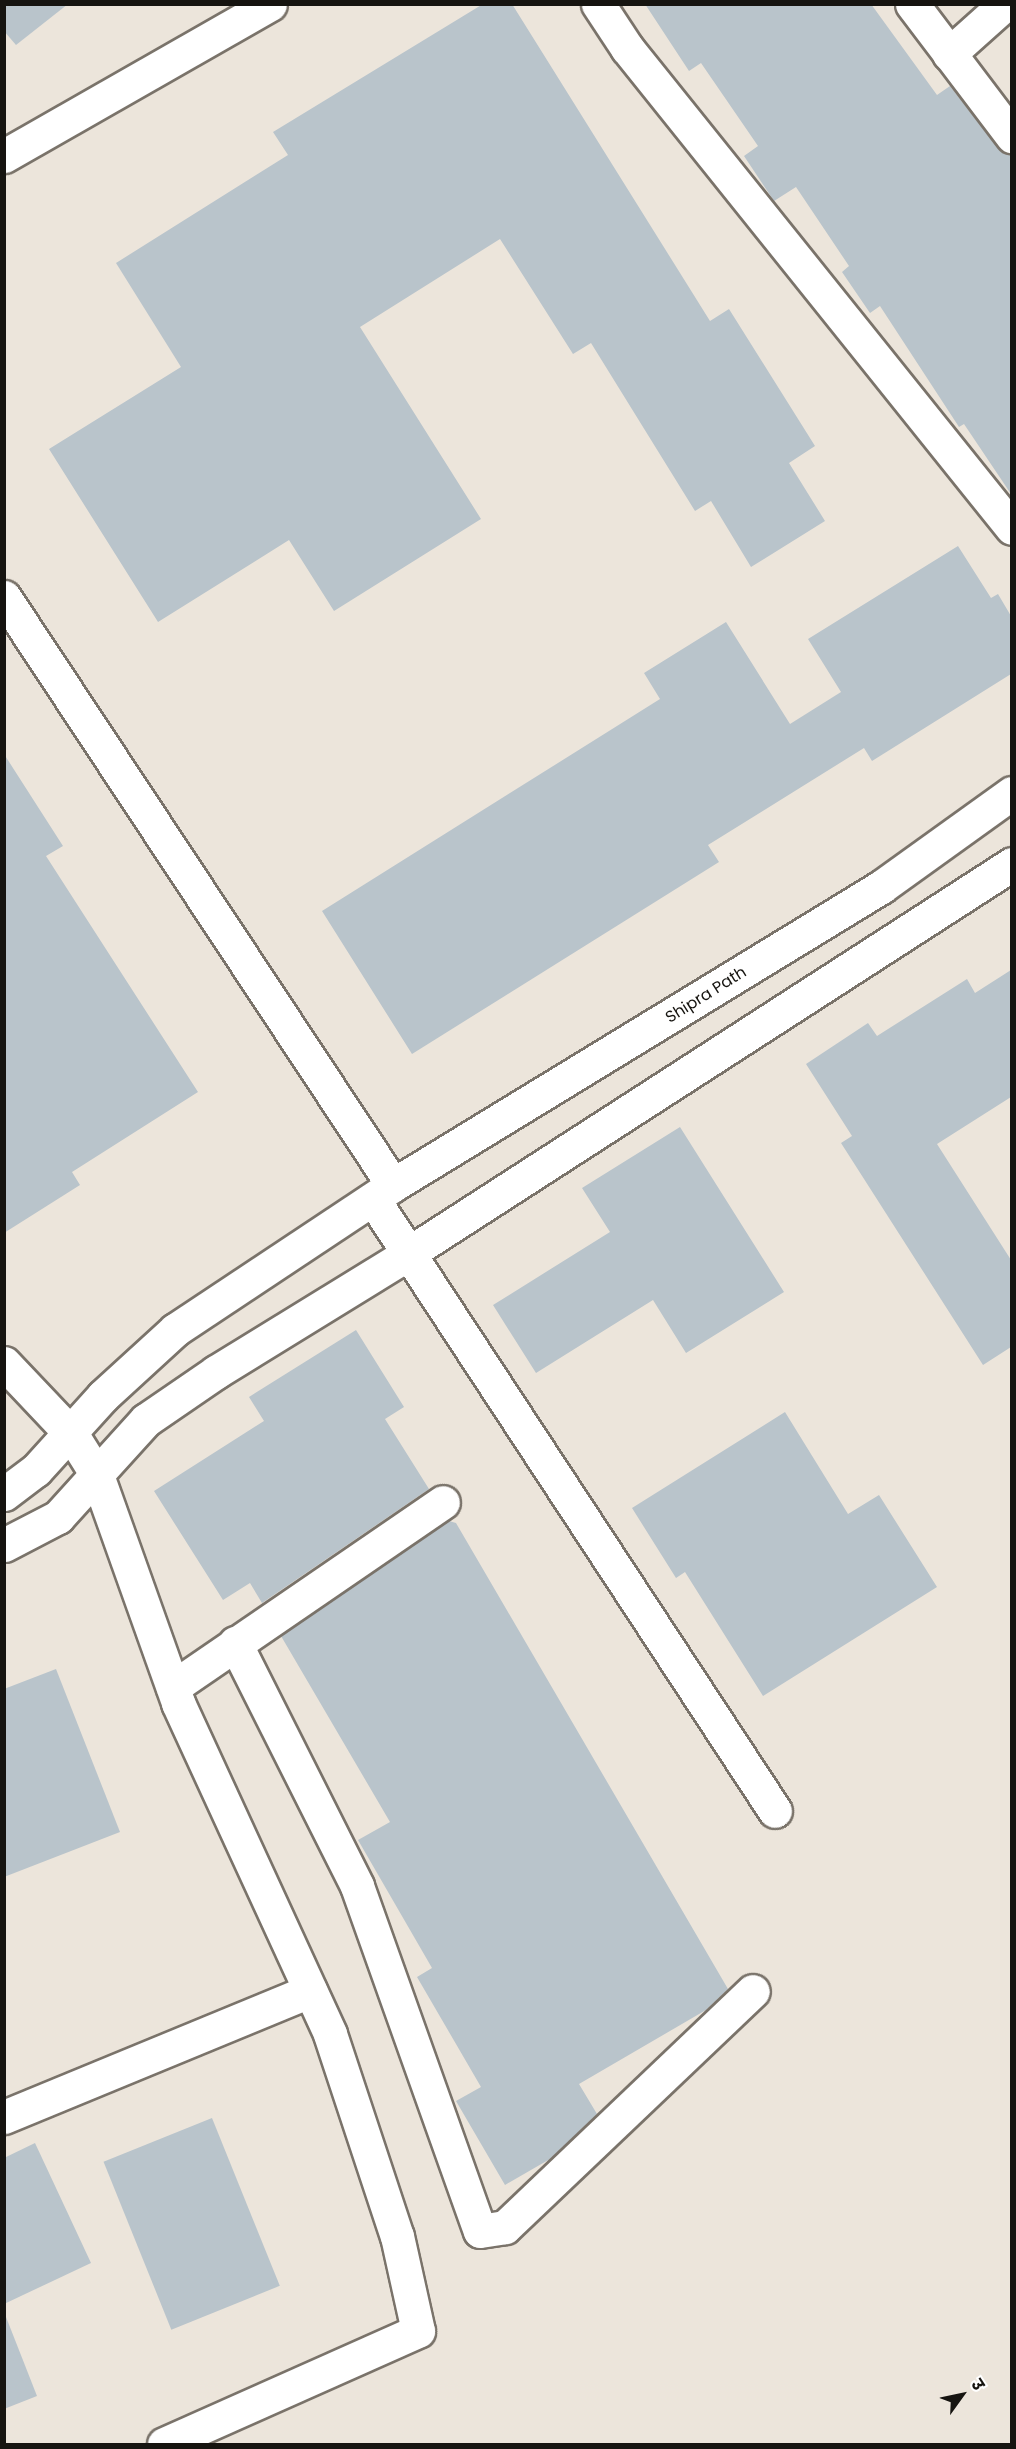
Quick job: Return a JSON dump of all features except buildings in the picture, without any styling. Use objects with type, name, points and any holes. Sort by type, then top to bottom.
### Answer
[{"type":"street","points":[[4,156],[270,4]]},
{"type":"street","points":[[598,4],[627,48],[1011,528]]},
{"type":"street","points":[[949,54],[1005,4]]},
{"type":"street","points":[[921,9],[949,54],[1011,136]]},
{"type":"street","points":[[4,597],[383,1192],[406,1256],[775,1811]]},
{"type":"street","name":"Shipra Path","points":[[4,1494],[72,1435],[103,1396],[175,1330],[383,1192],[881,887],[1011,793]]},
{"type":"street","points":[[4,1545],[58,1517],[146,1420],[406,1256],[1011,864]]},
{"type":"street","points":[[4,1363],[72,1435],[97,1475],[173,1687],[330,2034],[397,2236],[417,2331],[164,2445]]},
{"type":"street","points":[[173,1687],[443,1502]]},
{"type":"street","points":[[235,1644],[357,1886],[480,2231],[505,2227],[753,1991]]},
{"type":"street","points":[[4,2117],[310,1991]]}]
